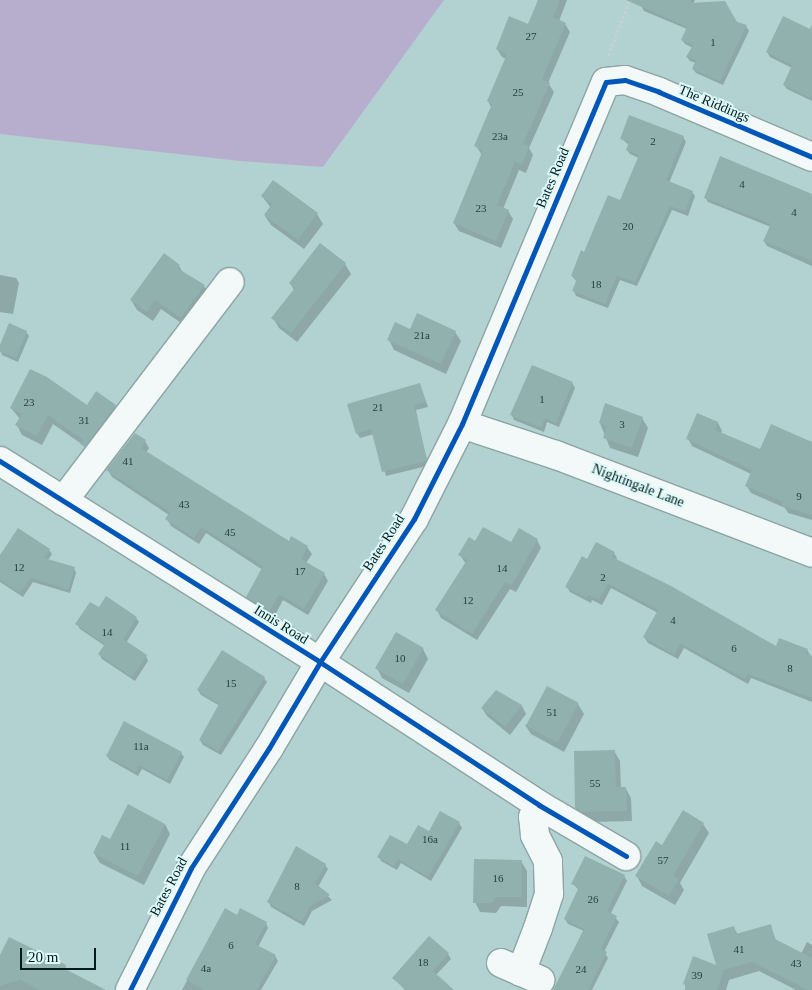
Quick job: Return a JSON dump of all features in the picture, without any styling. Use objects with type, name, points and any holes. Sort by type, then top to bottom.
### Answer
[{"type":"street","name":"The Riddings","points":[[606,82],[625,80],[659,92],[812,158]]},
{"type":"street","name":"Bates Road","points":[[130,990],[191,868],[270,748],[320,662],[414,519],[462,424],[606,82]]},
{"type":"street","points":[[62,501],[230,282]]},
{"type":"street","name":"Nightingale Lane","points":[[462,424],[556,455],[812,553]]},
{"type":"street","name":"Innis Road","points":[[0,462],[320,662],[540,805],[626,856]]},
{"type":"street","points":[[520,971],[538,928],[548,894],[548,861],[535,835],[533,817],[540,805]]},
{"type":"path","points":[[606,82],[603,67],[630,0]]},
{"type":"shaded area","points":[[0,0],[444,0],[323,167],[240,161],[0,134]]},
{"type":"building","points":[[538,0],[560,0],[553,17],[566,23],[542,79],[550,83],[523,144],[529,146],[522,165],[515,162],[497,205],[509,210],[496,241],[453,223],[483,150],[474,146],[492,104],[487,101],[507,54],[496,49],[509,16],[528,24]]},
{"type":"building","points":[[626,0],[691,0],[690,3],[725,1],[737,22],[747,25],[720,81],[692,69],[696,60],[686,57],[693,45],[681,40],[687,27]]},
{"type":"building","points":[[783,16],[810,29],[812,24],[812,99],[783,85],[792,65],[766,52]]},
{"type":"building","points":[[629,115],[684,136],[666,180],[693,191],[685,212],[670,206],[635,282],[617,276],[605,304],[572,291],[577,279],[571,276],[581,250],[584,252],[608,195],[620,200],[639,155],[626,150],[629,142],[620,139]]},
{"type":"building","points":[[720,156],[812,194],[812,261],[763,241],[771,224],[704,198]]},
{"type":"building","points":[[273,180],[318,213],[298,240],[264,215],[272,204],[261,196]]},
{"type":"building","points":[[320,243],[346,263],[291,333],[271,318],[295,288],[289,283]]},
{"type":"building","points":[[164,253],[180,265],[177,268],[205,285],[181,318],[155,300],[147,312],[130,300]]},
{"type":"building","points":[[417,313],[456,331],[441,364],[387,340],[395,322],[410,329]]},
{"type":"building","points":[[9,323],[27,331],[16,358],[0,352],[0,345]]},
{"type":"building","points":[[532,365],[573,382],[556,423],[545,419],[541,428],[510,415]]},
{"type":"building","points":[[30,369],[47,377],[87,405],[96,391],[116,405],[85,447],[80,444],[83,440],[48,415],[37,436],[15,425],[22,414],[10,408]]},
{"type":"building","points":[[420,383],[426,402],[414,405],[427,459],[426,461],[382,472],[371,429],[356,434],[347,404]]},
{"type":"building","points":[[605,403],[643,417],[632,448],[603,438],[607,426],[599,423]]},
{"type":"building","points":[[697,413],[718,422],[715,430],[760,449],[771,424],[812,442],[812,515],[782,506],[783,502],[745,486],[752,470],[686,439]]},
{"type":"building","points":[[135,433],[146,440],[141,448],[289,541],[291,536],[308,546],[301,559],[325,573],[304,609],[279,594],[270,611],[246,597],[263,566],[201,527],[194,538],[165,519],[170,512],[106,470]]},
{"type":"building","points":[[483,527],[511,542],[519,528],[538,539],[512,585],[505,582],[472,634],[435,610],[467,560],[458,555],[469,537],[475,541]]},
{"type":"building","points":[[18,528],[50,549],[44,558],[75,567],[68,590],[31,578],[20,593],[0,580],[0,555]]},
{"type":"building","points":[[596,542],[615,552],[612,557],[671,586],[776,646],[779,638],[808,649],[806,654],[812,656],[812,698],[748,674],[745,679],[680,643],[674,655],[643,637],[658,610],[608,584],[599,600],[589,595],[587,598],[565,587],[582,556],[587,559]]},
{"type":"building","points":[[106,596],[137,617],[123,639],[147,655],[132,677],[98,654],[105,644],[75,624],[90,602],[99,607]]},
{"type":"building","points":[[396,632],[424,648],[403,684],[375,668]]},
{"type":"building","points":[[222,650],[265,677],[218,751],[199,740],[219,704],[197,690]]},
{"type":"building","points":[[547,686],[579,703],[558,743],[526,726]]},
{"type":"building","points":[[496,690],[522,705],[505,727],[481,708]]},
{"type":"building","points":[[124,721],[182,752],[167,780],[139,765],[136,772],[106,756]]},
{"type":"building","points":[[615,750],[616,787],[626,787],[627,811],[582,812],[575,808],[574,751]]},
{"type":"building","points":[[128,804],[165,824],[138,876],[93,853],[102,835],[110,839]]},
{"type":"building","points":[[683,810],[704,823],[673,876],[679,879],[669,896],[635,876],[656,841],[662,845]]},
{"type":"building","points":[[440,811],[460,822],[428,877],[398,859],[394,866],[377,857],[390,835],[407,844],[418,825],[429,831]]},
{"type":"building","points":[[296,846],[326,864],[315,883],[330,895],[310,906],[302,922],[267,902]]},
{"type":"building","points":[[585,856],[625,875],[607,911],[617,916],[601,949],[607,952],[588,990],[553,990],[584,929],[564,919],[579,887],[571,884]]},
{"type":"building","points":[[474,859],[522,860],[522,897],[496,897],[491,903],[473,903]]},
{"type":"building","points":[[225,908],[237,915],[240,908],[267,922],[255,944],[276,955],[257,990],[204,990],[186,980]]},
{"type":"building","points":[[771,924],[775,939],[812,958],[812,990],[808,990],[752,962],[724,970],[717,990],[685,990],[686,985],[683,984],[693,956],[716,965],[707,934],[734,926],[736,934]]},
{"type":"building","points":[[429,936],[449,953],[433,971],[454,990],[406,990],[392,978]]},
{"type":"building","points":[[9,937],[66,965],[65,969],[106,990],[40,990],[20,980],[0,986],[0,955]]},
{"type":"cycle path","points":[[130,990],[191,868],[269,748],[320,662],[414,519],[462,424],[606,82],[625,80],[659,92],[812,157]]},
{"type":"cycle path","points":[[0,461],[320,662],[539,805],[626,856]]}]
